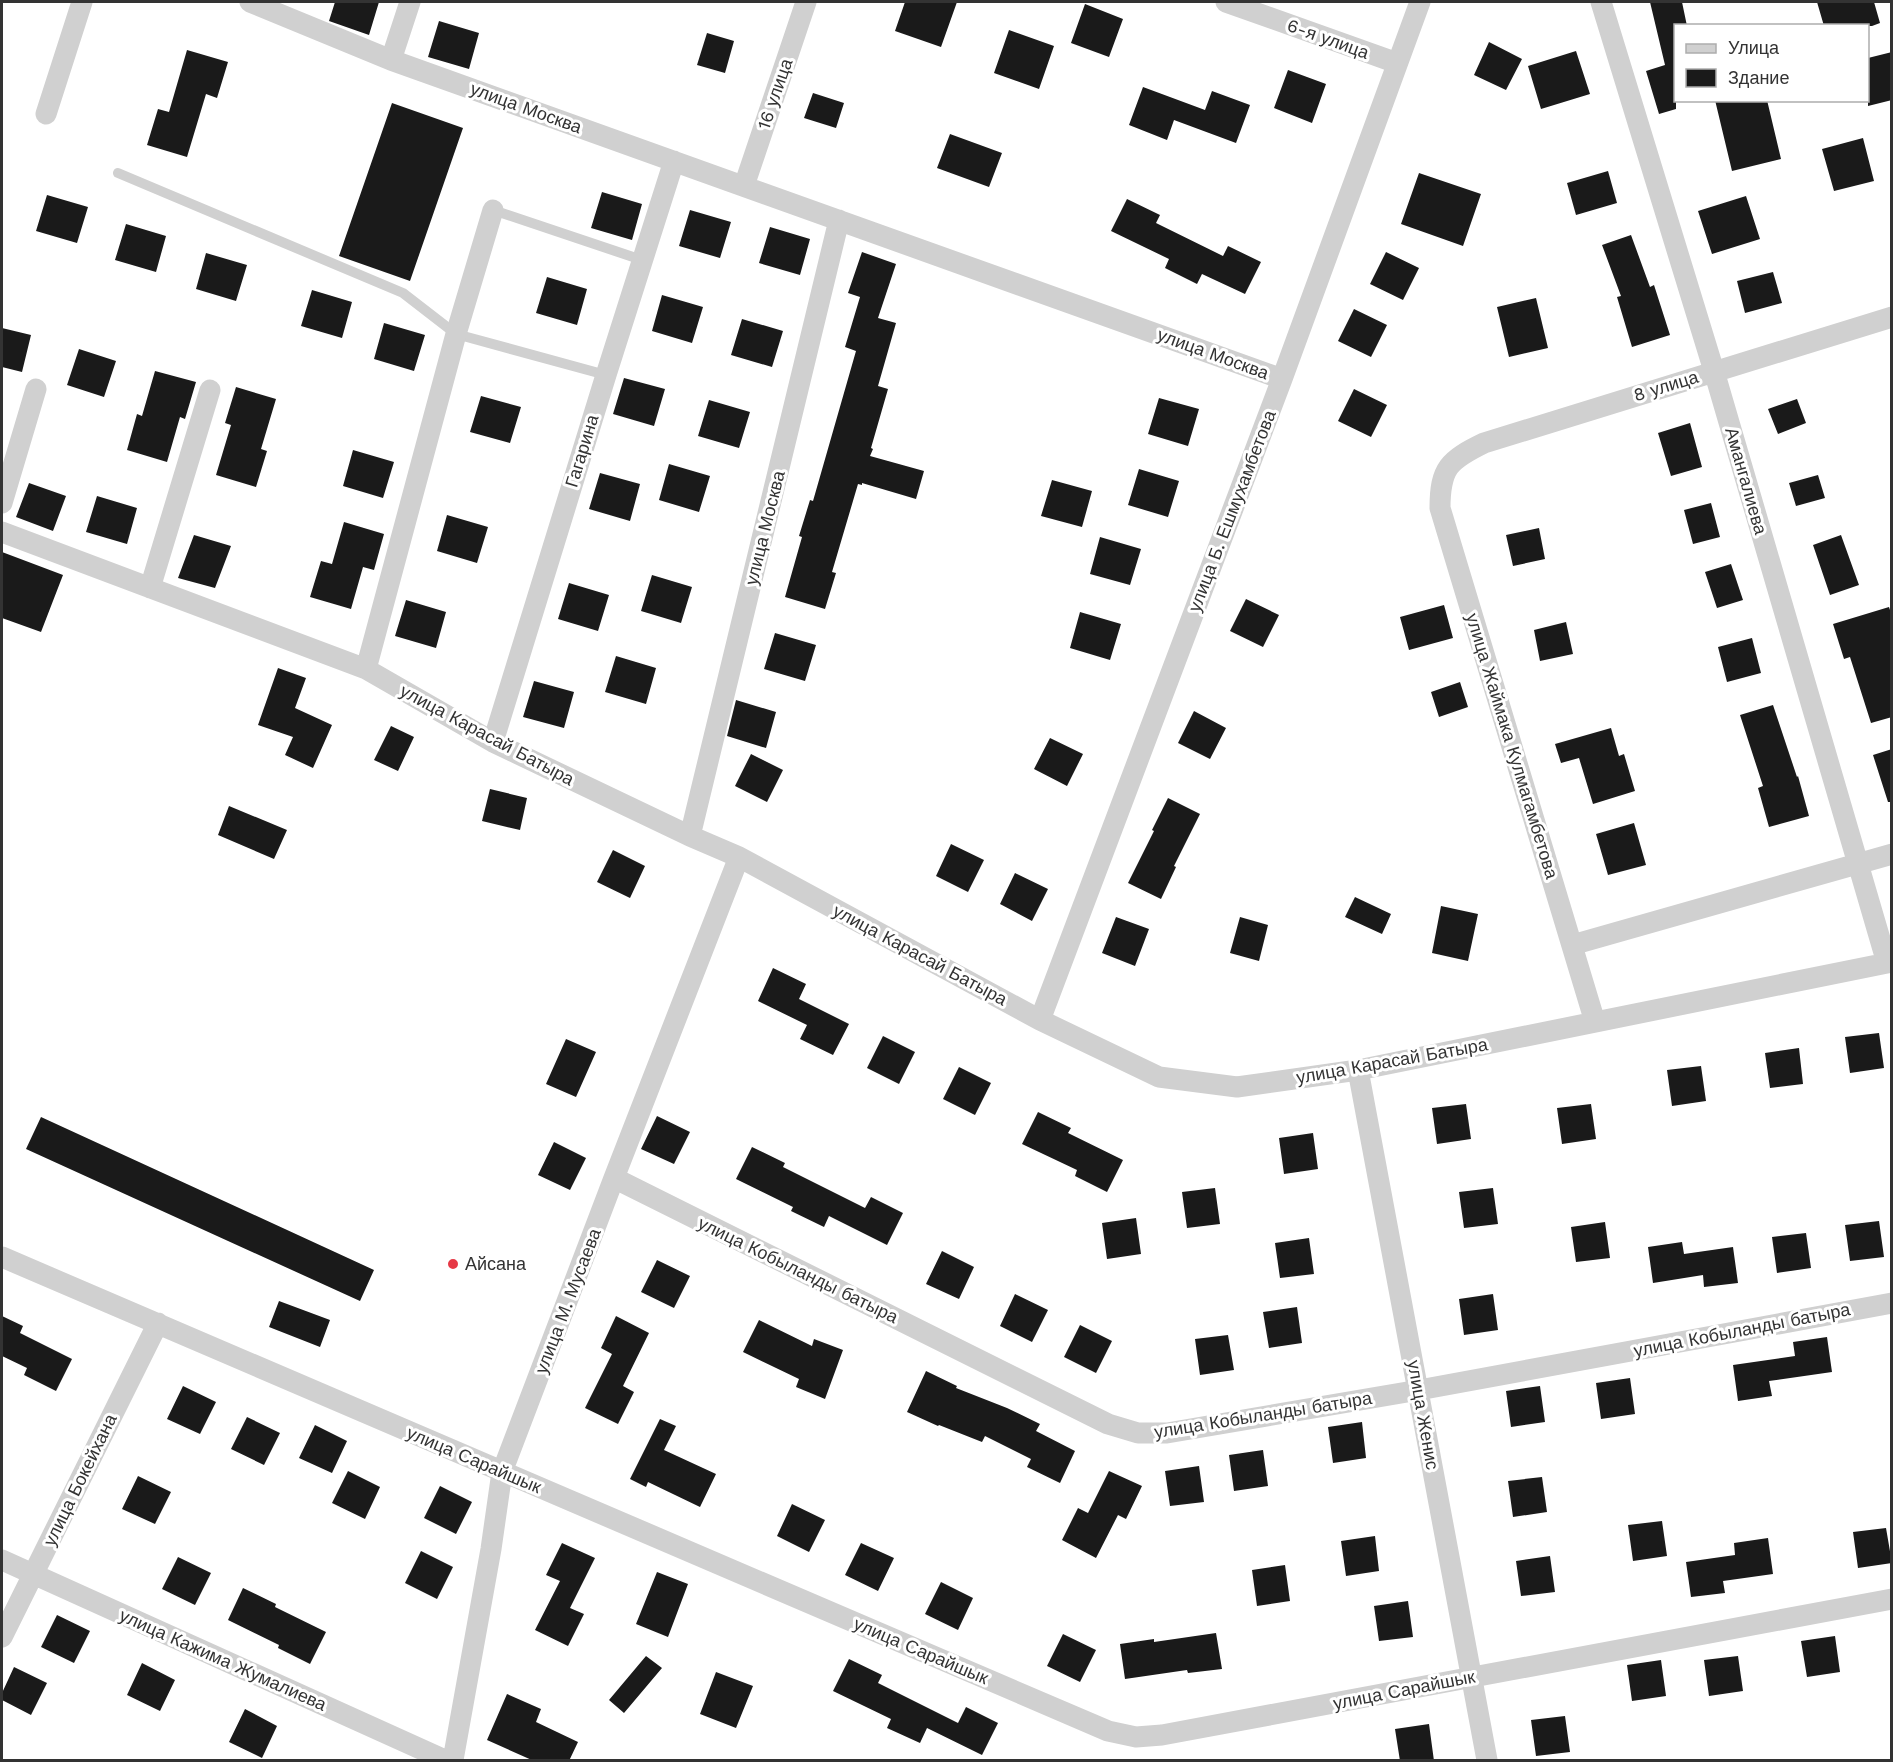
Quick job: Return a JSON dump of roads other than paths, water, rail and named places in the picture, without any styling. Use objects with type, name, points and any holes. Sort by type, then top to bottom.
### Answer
[{"type":"street","points":[[45,114],[82,2]]},
{"type":"street","name":"улица Москва","points":[[250,2],[391,60],[1282,379]]},
{"type":"street","points":[[391,60],[410,2]]},
{"type":"street","name":"16 улица","points":[[744,186],[806,2]]},
{"type":"street","name":"6-я улица","points":[[1226,2],[1397,63]]},
{"type":"street","name":"улица Б. Ешмухамбетова","points":[[1040,1020],[1282,379],[1420,2]]},
{"type":"street","name":"Амангалиева","points":[[1601,2],[1714,371],[1889,962]]},
{"type":"street","name":"Гагарина","points":[[493,742],[674,161]]},
{"type":"street","points":[[366,669],[456,334],[493,210]]},
{"type":"street","name":"улица Москва","points":[[690,836],[839,220]]},
{"type":"street","name":"8 улица","points":[[1447,468],[1461,455],[1484,443],[1892,317]]},
{"type":"street","points":[[2,503],[36,389]]},
{"type":"street","points":[[150,588],[210,390]]},
{"type":"street","name":"улица Жаймака Кулмагамбетова","points":[[1447,468],[1440,486],[1440,508],[1595,1022]]},
{"type":"street","name":"улица Карасай Батыра","points":[[2,532],[366,669],[493,742],[739,857],[1040,1020],[1159,1077],[1237,1087],[1358,1070],[1889,962]]},
{"type":"street","points":[[1572,945],[1892,855]]},
{"type":"street","name":"улица М. Мусаева","points":[[453,1761],[491,1549],[502,1472],[739,857]]},
{"type":"street","name":"улица Женис","points":[[1358,1070],[1487,1761]]},
{"type":"street","name":"улица Кобыланды батыра","points":[[614,1178],[1108,1424],[1138,1433],[1167,1432],[1419,1390],[1892,1303]]},
{"type":"street","name":"улица Сарайшык","points":[[2,1257],[1108,1731],[1136,1737],[1162,1735],[1892,1599]]},
{"type":"street","name":"улица Бокейхана","points":[[2,1637],[158,1323]]},
{"type":"street","name":"улица Кажима Жумалиева","points":[[2,1560],[445,1761]]},
{"type":"lane","points":[[118,173],[403,293],[456,334],[606,375]]},
{"type":"lane","points":[[493,210],[642,260]]},
{"type":"place","name":"Айсана","points":[[453,1264]]}]
